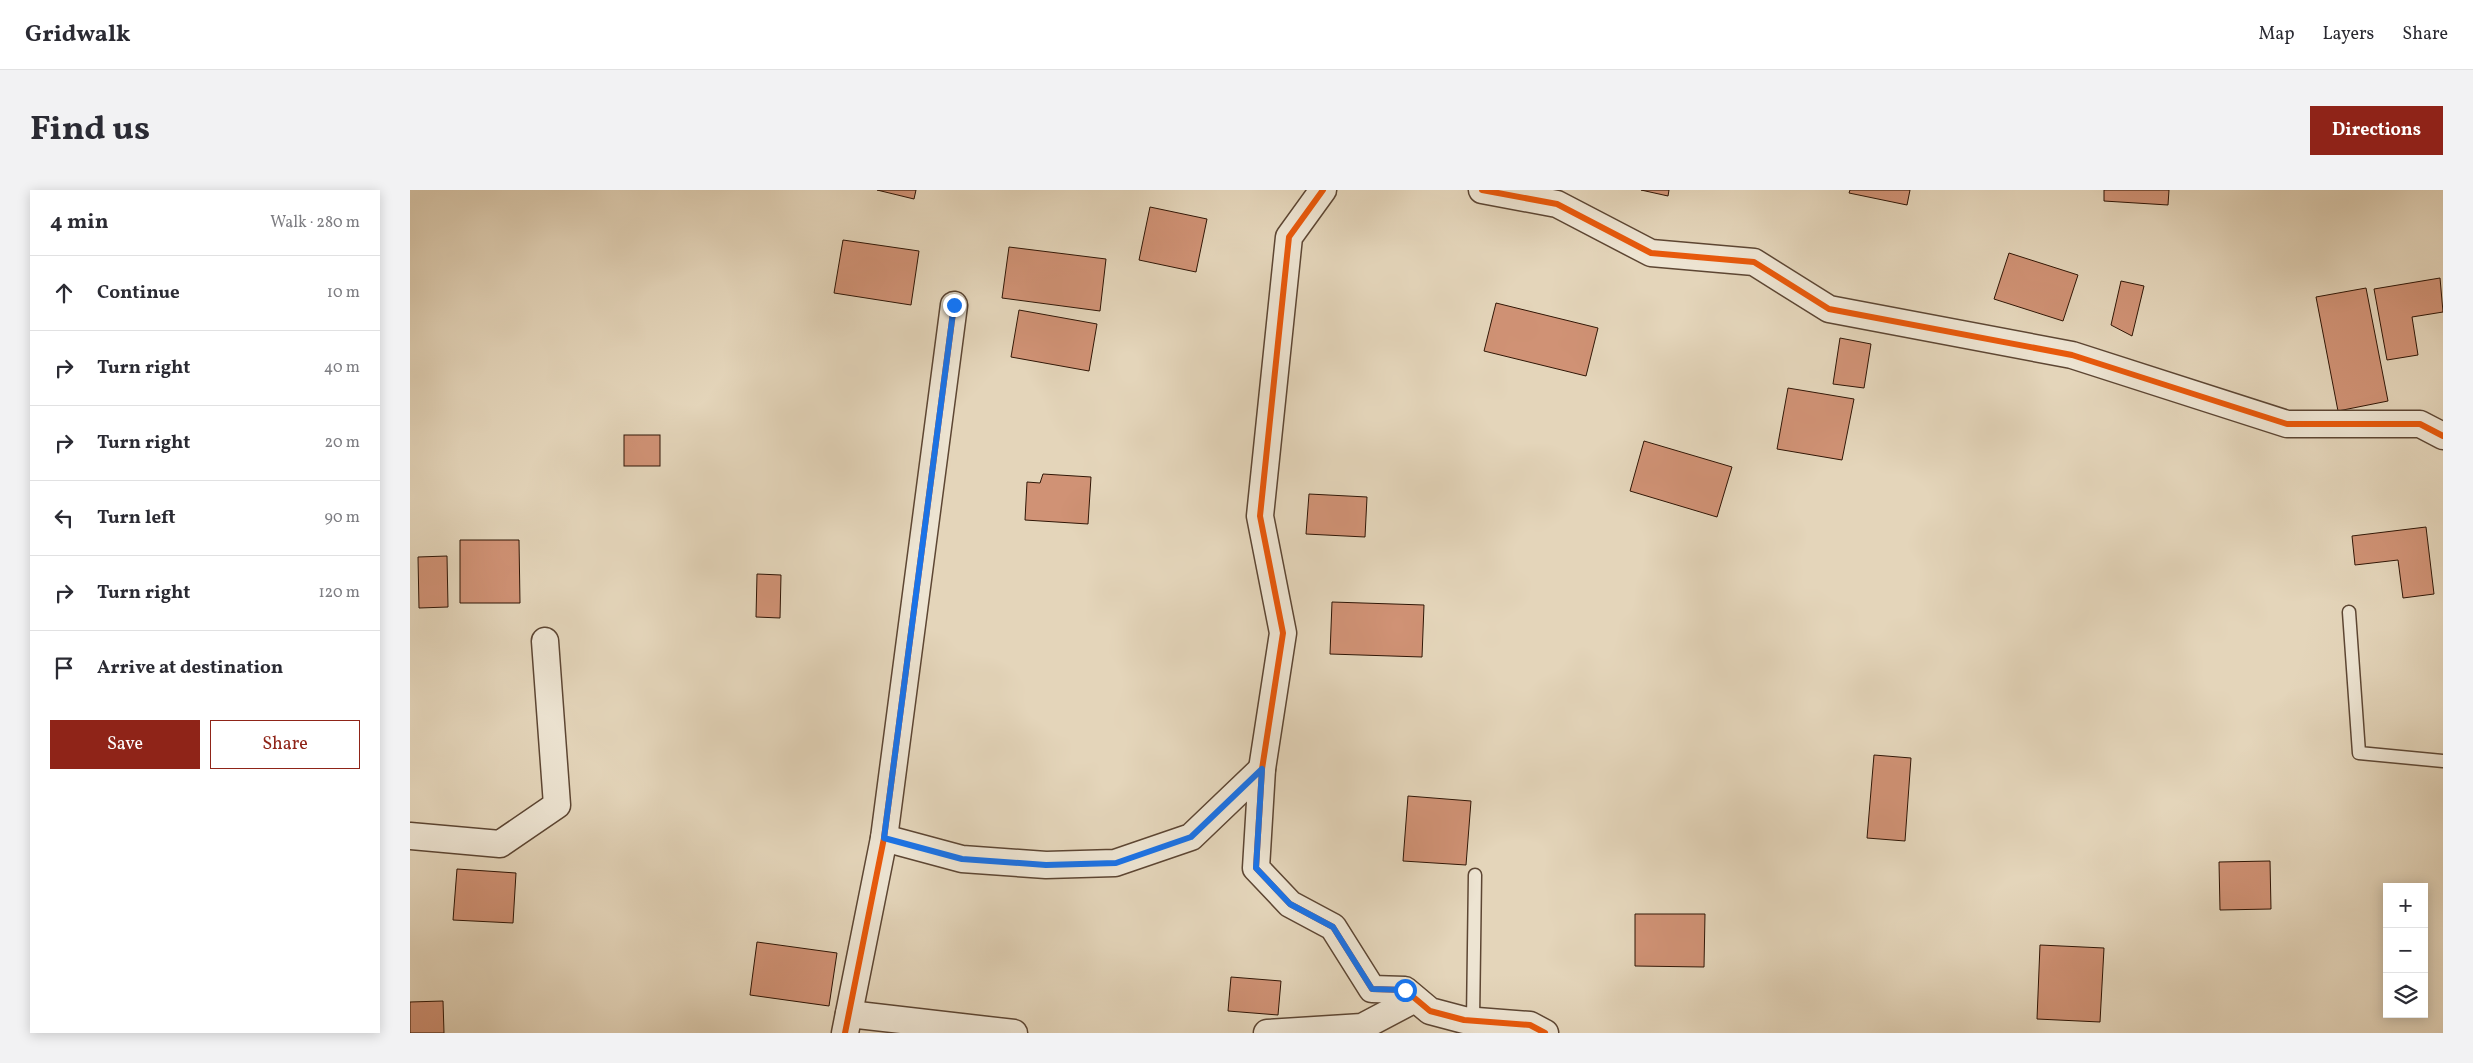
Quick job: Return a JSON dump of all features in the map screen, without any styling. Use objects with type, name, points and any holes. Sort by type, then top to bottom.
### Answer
[{"type":"street","points":[[1323,190],[1289,237],[1260,516],[1283,633],[1262,769],[1256,868],[1290,904],[1333,927],[1372,989],[1405,990],[1430,1011],[1472,1021],[1530,1025],[1545,1033]]},
{"type":"street","points":[[1482,190],[1557,204],[1651,253],[1754,262],[1829,309],[2072,355],[2287,424],[2420,424],[2443,436]]},
{"type":"street","points":[[954,305],[884,838],[847,1023],[1014,1033]]},
{"type":"street","points":[[410,836],[500,844],[557,805],[545,641]]},
{"type":"street","points":[[884,838],[962,859],[1046,865],[1116,863],[1191,837],[1262,769]]},
{"type":"street","points":[[1267,1033],[1362,1027],[1415,998]]},
{"type":"lane","points":[[2350,612],[2359,753],[2443,761]]},
{"type":"lane","points":[[1472,1021],[1475,875]]},
{"type":"building","points":[[877,190],[916,190],[914,199]]},
{"type":"building","points":[[1641,190],[1669,190],[1668,196]]},
{"type":"building","points":[[1850,190],[1910,190],[1907,205],[1849,193]]},
{"type":"building","points":[[2104,190],[2169,190],[2168,205],[2104,201]]},
{"type":"building","points":[[1150,207],[1207,219],[1196,272],[1139,260]]},
{"type":"building","points":[[843,240],[919,251],[911,305],[834,293]]},
{"type":"building","points":[[1009,247],[1106,259],[1100,311],[1002,298]]},
{"type":"building","points":[[2009,253],[2078,275],[2063,321],[1994,299]]},
{"type":"building","points":[[2440,278],[2443,312],[2412,317],[2418,355],[2387,360],[2374,289]]},
{"type":"building","points":[[2121,281],[2144,286],[2132,336],[2111,325]]},
{"type":"building","points":[[2366,288],[2388,401],[2338,411],[2316,297]]},
{"type":"building","points":[[1496,303],[1598,328],[1586,376],[1484,351]]},
{"type":"building","points":[[1019,310],[1097,324],[1089,371],[1011,357]]},
{"type":"building","points":[[1840,338],[1871,344],[1864,388],[1833,384]]},
{"type":"building","points":[[1788,388],[1854,399],[1842,460],[1777,449]]},
{"type":"building","points":[[624,435],[660,435],[660,466],[624,466]]},
{"type":"building","points":[[1644,441],[1732,467],[1717,517],[1630,491]]},
{"type":"building","points":[[1043,474],[1091,477],[1088,524],[1025,520],[1027,482],[1040,483]]},
{"type":"building","points":[[1309,494],[1367,497],[1365,537],[1306,534]]},
{"type":"building","points":[[2426,527],[2434,594],[2403,598],[2398,560],[2355,565],[2352,536]]},
{"type":"building","points":[[460,540],[519,540],[520,603],[460,603]]},
{"type":"building","points":[[447,556],[448,607],[419,608],[418,557]]},
{"type":"building","points":[[757,574],[781,575],[780,618],[756,617]]},
{"type":"building","points":[[1332,602],[1424,605],[1422,657],[1330,654]]},
{"type":"building","points":[[1874,755],[1911,758],[1905,841],[1867,838]]},
{"type":"building","points":[[1408,796],[1471,801],[1466,865],[1403,861]]},
{"type":"building","points":[[2270,861],[2271,909],[2220,910],[2219,862]]},
{"type":"building","points":[[457,869],[516,873],[513,923],[453,920]]},
{"type":"building","points":[[1635,914],[1705,914],[1704,967],[1635,966]]},
{"type":"building","points":[[757,942],[837,953],[829,1006],[750,995]]},
{"type":"building","points":[[2040,945],[2104,948],[2100,1022],[2037,1019]]},
{"type":"building","points":[[1231,977],[1281,981],[1278,1015],[1228,1011]]},
{"type":"building","points":[[443,1001],[444,1033],[410,1033],[410,1002]]},
{"type":"cycle path","points":[[1323,190],[1289,237],[1260,516],[1283,633],[1262,769],[1256,868],[1290,904],[1333,927],[1372,989],[1405,990],[1430,1011],[1464,1020],[1530,1025],[1545,1033]]},
{"type":"cycle path","points":[[1482,190],[1557,204],[1651,253],[1754,262],[1829,309],[2072,355],[2287,424],[2420,424],[2443,436]]},
{"type":"cycle path","points":[[845,1033],[884,838],[954,305]]},
{"type":"route","points":[[954,305],[884,838],[962,859],[1046,865],[1116,863],[1191,837],[1262,769],[1256,868],[1290,904],[1333,927],[1372,989],[1405,990]]}]
